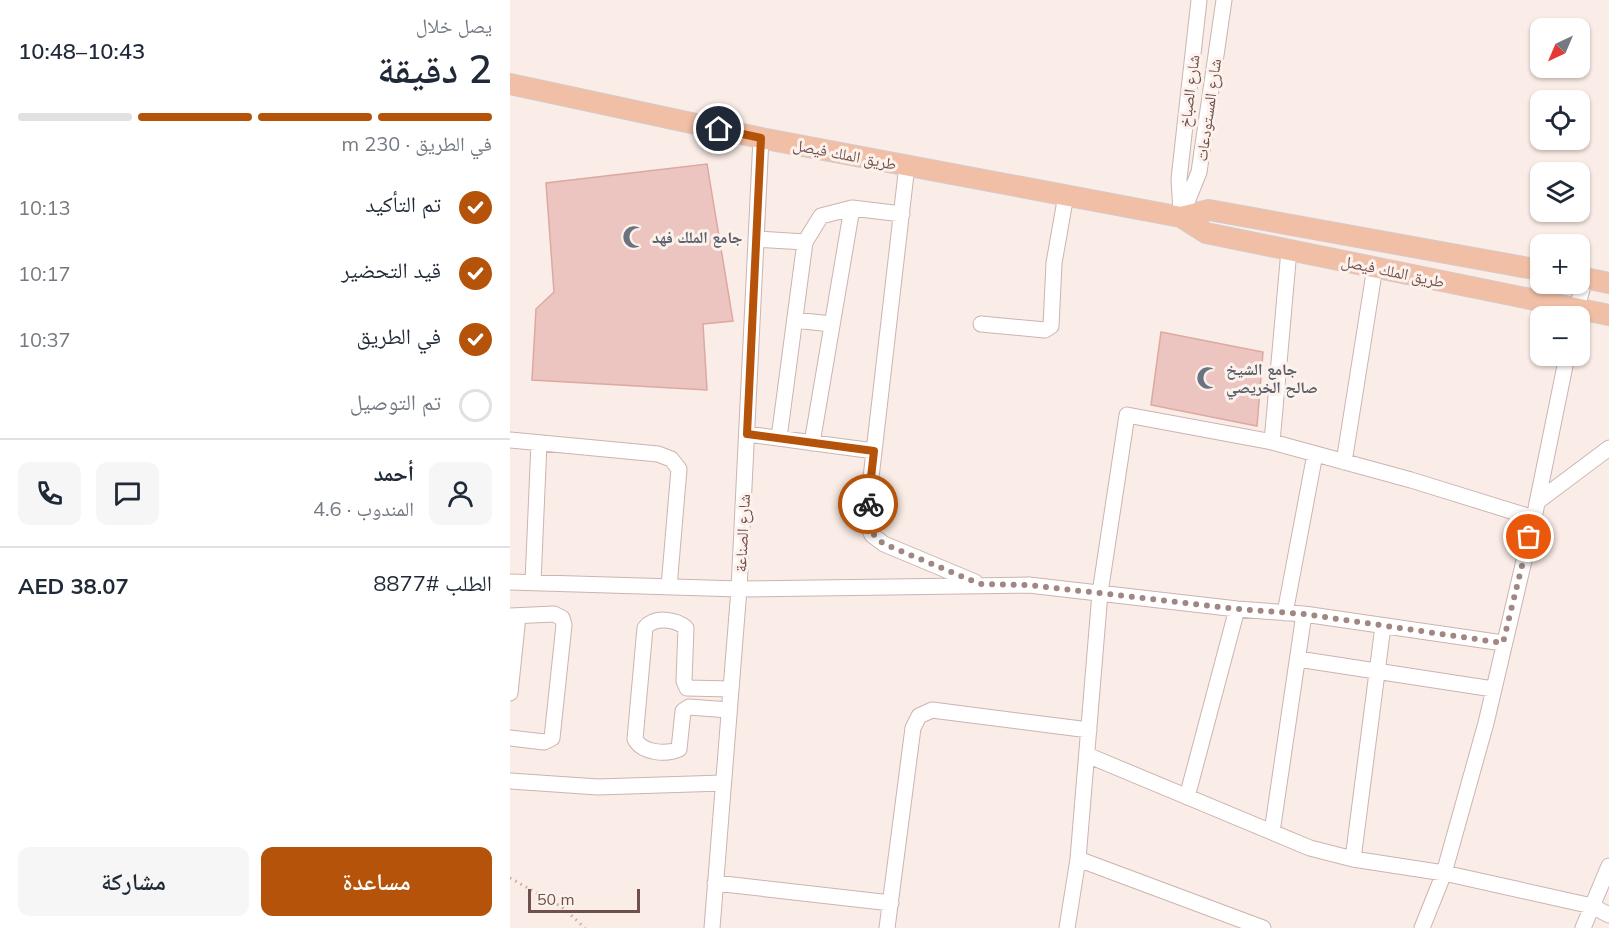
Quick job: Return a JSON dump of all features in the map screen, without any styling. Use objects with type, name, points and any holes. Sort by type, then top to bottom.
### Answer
[{"type":"main road","name":"طريق الملك فيصل","points":[[510,84],[761,138],[1181,217],[1206,233],[1375,267],[1545,306]]},
{"type":"main road","name":"طريق الملك فيصل","points":[[1181,217],[1209,210],[1530,268]]},
{"type":"main road","points":[[1590,279],[1609,283]]},
{"type":"main road","name":"طريق الملك فيصل","points":[[1590,314],[1609,315]]},
{"type":"street","name":"شارع الصباخ","points":[[1181,217],[1179,179],[1199,0]]},
{"type":"street","name":"شارع المستودعات","points":[[1181,217],[1199,172],[1224,0]]},
{"type":"street","name":"شارع الصناعة","points":[[712,928],[739,589],[761,138]]},
{"type":"street","points":[[907,165],[866,521],[872,535],[884,544],[980,584]]},
{"type":"street","points":[[981,324],[1045,330],[1051,326],[1054,263],[1066,195]]},
{"type":"street","points":[[779,438],[806,242],[821,216],[852,208],[902,214]]},
{"type":"street","points":[[812,443],[852,208]]},
{"type":"street","points":[[756,239],[806,242]]},
{"type":"street","points":[[1272,442],[1289,250]]},
{"type":"street","points":[[1344,462],[1375,267]]},
{"type":"street","points":[[795,320],[831,324]]},
{"type":"street","points":[[1422,928],[1444,873],[1493,689],[1534,518],[1565,366]]},
{"type":"street","points":[[1067,928],[1078,859],[1100,593],[1127,415],[1272,442],[1534,518]]},
{"type":"street","points":[[747,434],[874,451]]},
{"type":"street","points":[[510,440],[658,454],[671,459],[679,469],[669,587]]},
{"type":"street","points":[[533,582],[539,443]]},
{"type":"street","points":[[1537,502],[1609,448]]},
{"type":"street","points":[[1285,613],[1315,454]]},
{"type":"street","points":[[510,582],[739,589],[1029,585],[1238,609],[1304,614],[1503,643]]},
{"type":"street","points":[[1187,797],[1238,609]]},
{"type":"street","points":[[510,693],[514,616],[554,614],[562,618],[564,625],[552,738],[544,742],[510,738]]},
{"type":"street","points":[[1272,832],[1304,614]]},
{"type":"street","points":[[729,710],[689,707],[681,717],[679,749],[673,752],[645,750],[638,746],[635,739],[645,628],[650,622],[680,623],[686,628],[684,681],[687,688],[731,689]]},
{"type":"street","points":[[1353,859],[1383,626]]},
{"type":"street","points":[[1298,659],[1377,673],[1493,689]]},
{"type":"street","points":[[887,928],[913,728],[919,716],[932,710],[1089,730]]},
{"type":"street","points":[[1087,755],[1310,848],[1353,859],[1444,873],[1592,906],[1609,915]]},
{"type":"street","points":[[510,781],[598,787],[723,783]]},
{"type":"street","points":[[1078,859],[1247,925],[1263,928]]},
{"type":"street","points":[[1583,928],[1609,866]]},
{"type":"street","points":[[715,883],[891,903]]},
{"type":"path","points":[[510,878],[562,907],[585,928]]},
{"type":"building","name":"جامع الملك فهد","points":[[707,164],[733,321],[703,324],[707,390],[532,380],[536,309],[554,292],[546,183]]},
{"type":"building","name":"جامع الشيخ صالح الخريصي","points":[[1161,332],[1263,352],[1257,426],[1151,405]]},
{"type":"way so far","points":[[868,504],[866,521],[872,535],[884,544],[980,584],[1029,585],[1238,609],[1304,614],[1503,643],[1529,537]]},
{"type":"place","name":"جامع الملك فهد","points":[[634,237]]},
{"type":"place","name":"جامع الشيخ صالح الخريصي","points":[[1208,378]]},
{"type":"route","points":[[719,129],[761,138],[747,434],[874,451],[868,504]]}]
